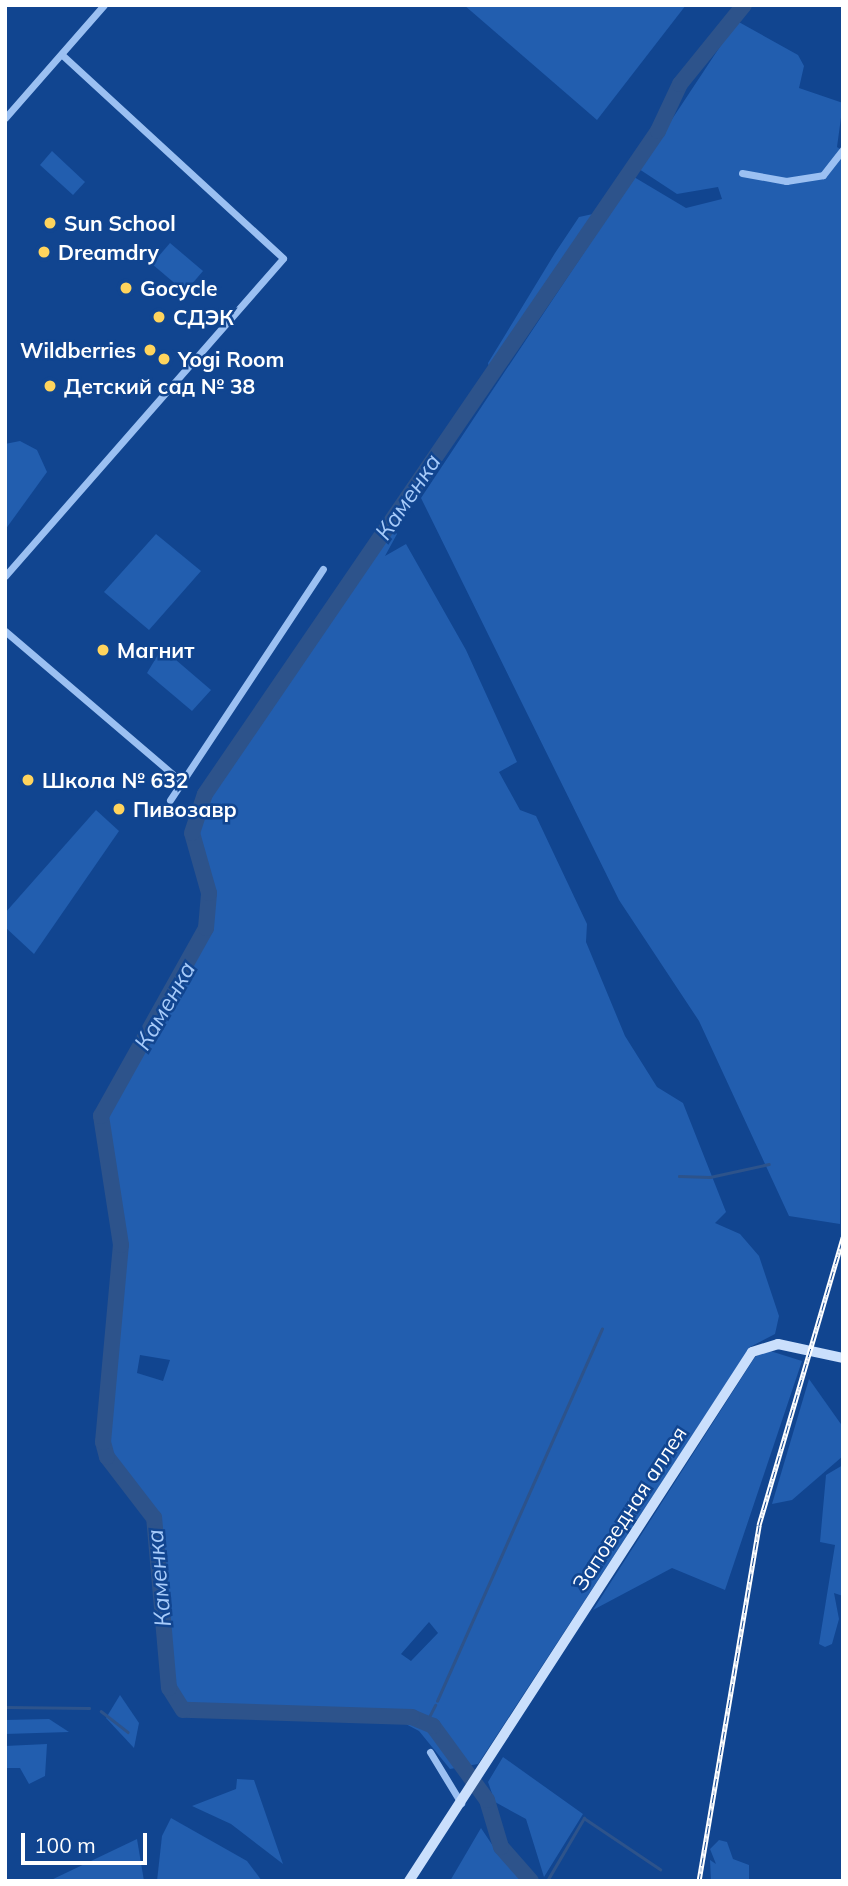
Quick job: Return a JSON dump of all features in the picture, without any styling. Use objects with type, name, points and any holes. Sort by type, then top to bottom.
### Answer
[{"type":"street","points":[[5,118],[104,5]]},
{"type":"street","points":[[5,576],[284,258],[61,54]]},
{"type":"street","points":[[742,173],[786,181],[823,175],[843,149]]},
{"type":"street","points":[[170,800],[178,779],[323,569]]},
{"type":"street","points":[[5,631],[178,779]]},
{"type":"street","name":"Заповедная аллея","points":[[464,1799],[752,1352],[778,1344],[843,1358]]},
{"type":"street","points":[[408,1881],[464,1799],[430,1752]]},
{"type":"shaded area","points":[[464,5],[686,5],[597,120]]},
{"type":"shaded area","points":[[737,21],[798,55],[804,66],[799,88],[843,103],[837,147],[843,151],[840,1224],[789,1216],[699,1021],[619,900],[421,498],[634,177],[686,208],[722,199],[718,187],[677,194],[639,169]]},
{"type":"shaded area","points":[[52,151],[85,182],[73,195],[40,165]]},
{"type":"shaded area","points":[[602,212],[491,377],[488,363],[579,217]]},
{"type":"shaded area","points":[[170,243],[203,271],[185,292],[152,264]]},
{"type":"shaded area","points":[[20,441],[37,450],[47,472],[5,530],[5,444]]},
{"type":"shaded area","points":[[389,525],[397,534],[385,556],[406,544],[466,650],[517,762],[499,772],[520,810],[536,816],[587,924],[586,942],[625,1036],[657,1087],[683,1103],[726,1212],[715,1223],[740,1234],[759,1256],[779,1316],[775,1334],[750,1347],[478,1764],[450,1769],[419,1731],[400,1721],[185,1712],[175,1687],[159,1517],[107,1447],[126,1247],[103,1120],[211,928],[199,845],[192,833],[205,794]],"holes":[[[140,1355],[170,1360],[163,1381],[137,1373]],[[429,1622],[438,1633],[411,1661],[401,1654]]]},
{"type":"shaded area","points":[[156,534],[201,571],[149,630],[104,592]]},
{"type":"shaded area","points":[[162,648],[211,690],[192,711],[147,673]]},
{"type":"shaded area","points":[[96,810],[119,831],[34,954],[5,927],[5,913]]},
{"type":"shaded area","points":[[767,1350],[802,1361],[725,1590],[672,1568],[593,1610],[755,1357]]},
{"type":"shaded area","points":[[809,1379],[843,1427],[843,1456],[792,1500],[772,1504]]},
{"type":"shaded area","points":[[843,1465],[843,1596],[834,1593],[839,1619],[832,1644],[825,1647],[819,1644],[835,1545],[820,1542],[826,1475]]},
{"type":"shaded area","points":[[120,1695],[139,1723],[134,1748],[106,1718]]},
{"type":"shaded area","points":[[49,1719],[69,1732],[5,1734],[5,1720]]},
{"type":"shaded area","points":[[47,1744],[45,1776],[29,1784],[20,1768],[5,1768],[5,1746]]},
{"type":"shaded area","points":[[503,1757],[583,1814],[544,1877],[526,1819],[495,1802],[488,1782]]},
{"type":"shaded area","points":[[237,1779],[254,1780],[283,1864],[231,1824],[192,1806],[236,1789]]},
{"type":"shaded area","points":[[171,1818],[247,1861],[262,1881],[157,1881],[162,1836]]},
{"type":"shaded area","points":[[481,1828],[495,1849],[524,1881],[450,1881]]},
{"type":"shaded area","points":[[137,1839],[144,1881],[49,1881]]},
{"type":"shaded area","points":[[719,1840],[727,1842],[733,1859],[749,1865],[749,1879],[711,1881],[710,1860],[716,1864],[710,1849]]},
{"type":"waterway","name":"Каменка","points":[[531,1881],[501,1847],[487,1800],[433,1726],[412,1717],[183,1710],[169,1688],[154,1518],[107,1457],[103,1442],[121,1245],[101,1116],[206,928],[209,893],[192,833],[205,794],[658,131],[680,84],[744,5]]},
{"type":"waterway","points":[[679,1176],[710,1177],[769,1164]]},
{"type":"waterway","points":[[437,1701],[602,1329]]},
{"type":"waterway","points":[[426,1723],[435,1705]]},
{"type":"waterway","points":[[5,1707],[89,1708]]},
{"type":"waterway","points":[[101,1711],[128,1732]]},
{"type":"waterway","points":[[547,1881],[584,1818],[660,1869]]},
{"type":"railway","points":[[699,1881],[759,1525],[843,1237]]},
{"type":"place","name":"Sun School","points":[[50,223]]},
{"type":"place","name":"Dreamdry","points":[[44,252]]},
{"type":"place","name":"Gocycle","points":[[126,288]]},
{"type":"place","name":"СДЭК","points":[[159,317]]},
{"type":"place","name":"Wildberries","points":[[150,350]]},
{"type":"place","name":"Yogi Room","points":[[164,359]]},
{"type":"place","name":"Детский сад № 38","points":[[50,386]]},
{"type":"place","name":"Магнит","points":[[103,650]]},
{"type":"place","name":"Школа № 632","points":[[28,780]]},
{"type":"place","name":"Пивозавр","points":[[119,809]]}]
